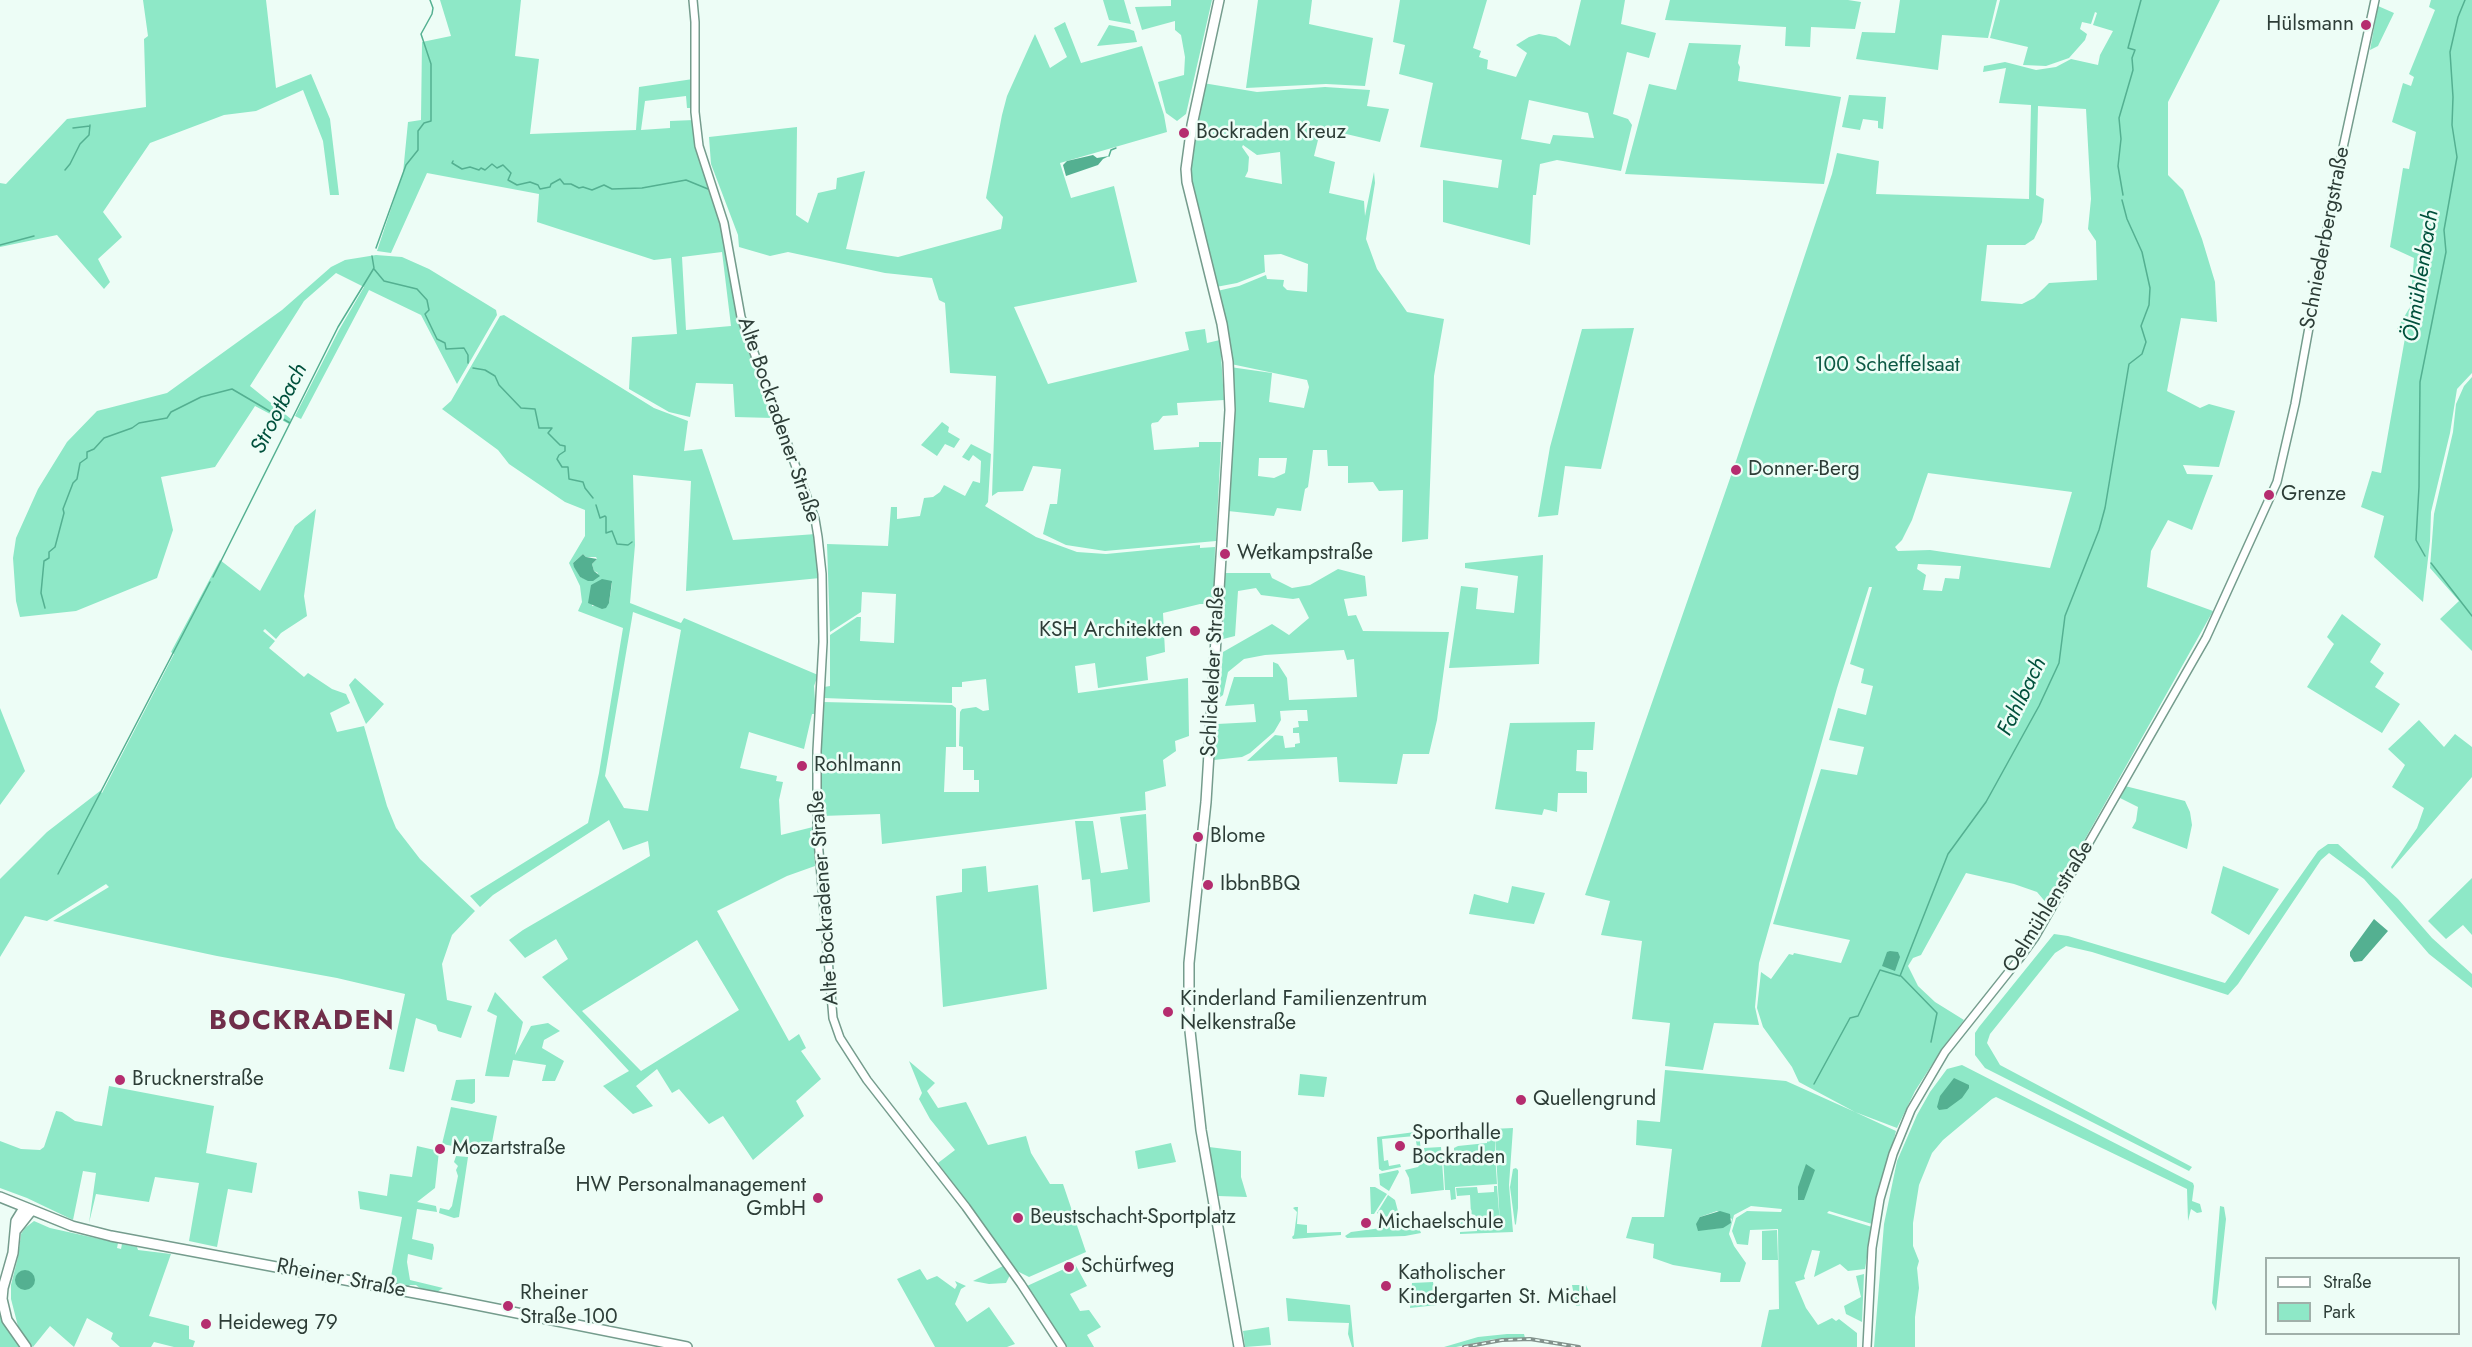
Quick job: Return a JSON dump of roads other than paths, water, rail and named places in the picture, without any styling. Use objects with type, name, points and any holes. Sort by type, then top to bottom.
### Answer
[{"type":"main road","name":"Schlickelder Straße","points":[[1219,0],[1192,125],[1186,170],[1222,324],[1228,362],[1230,410],[1206,802],[1189,963],[1189,1022],[1202,1130],[1239,1347]]},
{"type":"main road","name":"Rheiner Straße","points":[[0,1197],[72,1226],[111,1236],[687,1347]]},
{"type":"main road","points":[[0,1197],[13,1211],[16,1226],[13,1253],[2,1299],[7,1320],[26,1347]]},
{"type":"main road","points":[[16,1226],[28,1209]]},
{"type":"street","name":"Alte Bockradener Straße","points":[[693,0],[695,112],[699,146],[724,224],[741,317],[815,519],[818,537],[822,574],[823,642],[817,751],[817,828],[833,1018],[840,1038],[867,1080],[966,1207],[1021,1284],[1062,1347]]},
{"type":"street","name":"Schniederbergstraße","points":[[2280,476],[2327,226],[2375,0]]},
{"type":"street","name":"Oelmühlenstraße","points":[[1867,1347],[1874,1232],[1883,1185],[1911,1110],[1945,1052],[2030,944],[2206,638],[2280,476]]},
{"type":"waterway","name":"Strootbach","points":[[376,248],[406,165],[418,150],[418,131],[424,123],[431,121],[431,64],[421,34],[432,14],[433,8],[430,0]]},
{"type":"waterway","name":"Fahlbach","points":[[2123,195],[2118,166],[2121,139],[2119,118],[2133,70],[2132,58],[2135,50],[2128,48],[2141,0]]},
{"type":"waterway","name":"Ölmühlenbach","points":[[2425,556],[2416,540],[2420,382],[2446,252],[2444,230],[2457,157],[2452,125],[2450,52],[2458,17],[2465,0]]},
{"type":"waterway","points":[[65,170],[80,144],[89,135],[90,125]]},
{"type":"waterway","points":[[73,128],[90,126]]},
{"type":"waterway","points":[[1109,156],[1111,150],[1116,148]]},
{"type":"waterway","points":[[453,161],[452,163],[462,169],[470,167],[485,170],[492,164],[497,168],[503,165],[511,173],[508,180],[517,185],[530,182],[538,185],[540,189],[550,187],[560,179],[564,184],[592,190],[604,185],[612,189],[642,188],[686,180],[708,189]]},
{"type":"waterway","name":"Fahlbach","points":[[1814,1084],[1850,1018],[1858,1016],[1880,970],[1900,976],[1948,854],[1986,802],[2039,706],[2059,663],[2065,616],[2099,530],[2105,508],[2129,364],[2142,354],[2146,342],[2141,326],[2149,305],[2150,288],[2142,252],[2127,219],[2122,200]]},
{"type":"waterway","points":[[0,245],[34,236]]},
{"type":"waterway","name":"Strootbach","points":[[213,577],[338,327],[374,268],[372,256]]},
{"type":"waterway","points":[[374,269],[384,281],[417,289],[427,300],[429,310],[425,314],[437,339],[445,343],[446,349],[464,348],[468,355],[468,363]]},
{"type":"waterway","points":[[473,368],[485,370],[495,376],[499,385],[521,408],[535,409],[539,428],[552,428],[548,433],[560,445],[565,446],[565,451],[557,459],[562,467],[568,467],[569,479],[583,482],[593,498]]},
{"type":"waterway","points":[[45,608],[41,593],[44,561],[49,558],[49,552],[55,547],[64,513],[63,509],[73,483],[77,479],[80,463],[87,458],[87,452],[94,449],[104,438],[132,428],[139,423],[167,418],[171,412],[201,397],[232,389],[290,423]]},
{"type":"waterway","points":[[596,505],[600,518],[606,517],[606,533],[612,531],[617,544],[628,545],[632,542]]},
{"type":"waterway","points":[[2431,563],[2472,616]]},
{"type":"waterway","name":"Strootbach","points":[[58,874],[210,582]]},
{"type":"waterway","points":[[1901,976],[1937,1013],[1931,1042]]},
{"type":"railway","points":[[1464,1347],[1502,1340],[1530,1339],[1579,1347]]},
{"type":"place","name":"Hülsmann","points":[[2366,25]]},
{"type":"place","name":"Bockraden Kreuz","points":[[1184,133]]},
{"type":"place","name":"Donner-Berg","points":[[1736,470]]},
{"type":"place","name":"Grenze","points":[[2269,495]]},
{"type":"place","name":"Wetkampstraße","points":[[1225,554]]},
{"type":"place","name":"KSH Architekten","points":[[1195,631]]},
{"type":"place","name":"Rohlmann","points":[[802,766]]},
{"type":"place","name":"Blome","points":[[1198,837]]},
{"type":"place","name":"IbbnBBQ","points":[[1208,885]]},
{"type":"place","name":"Kinderland Familienzentrum Nelkenstraße","points":[[1168,1012]]},
{"type":"place","name":"Brucknerstraße","points":[[120,1080]]},
{"type":"place","name":"Quellengrund","points":[[1521,1100]]},
{"type":"place","name":"Sporthalle Bockraden","points":[[1400,1146]]},
{"type":"place","name":"Mozartstraße","points":[[440,1149]]},
{"type":"place","name":"HW Personalmanagement GmbH","points":[[818,1198]]},
{"type":"place","name":"Beustschacht-Sportplatz","points":[[1018,1218]]},
{"type":"place","name":"Michaelschule","points":[[1366,1223]]},
{"type":"place","name":"Schürfweg","points":[[1069,1267]]},
{"type":"place","name":"Katholischer Kindergarten St. Michael","points":[[1386,1286]]},
{"type":"place","name":"Rheiner Straße 100","points":[[508,1306]]},
{"type":"place","name":"Heideweg 79","points":[[206,1324]]},
{"type":"district","name":"BOCKRADEN","points":[[302,1022]]},
{"type":"park label","name":"100 Scheffelsaat","points":[[1887,366]]}]
